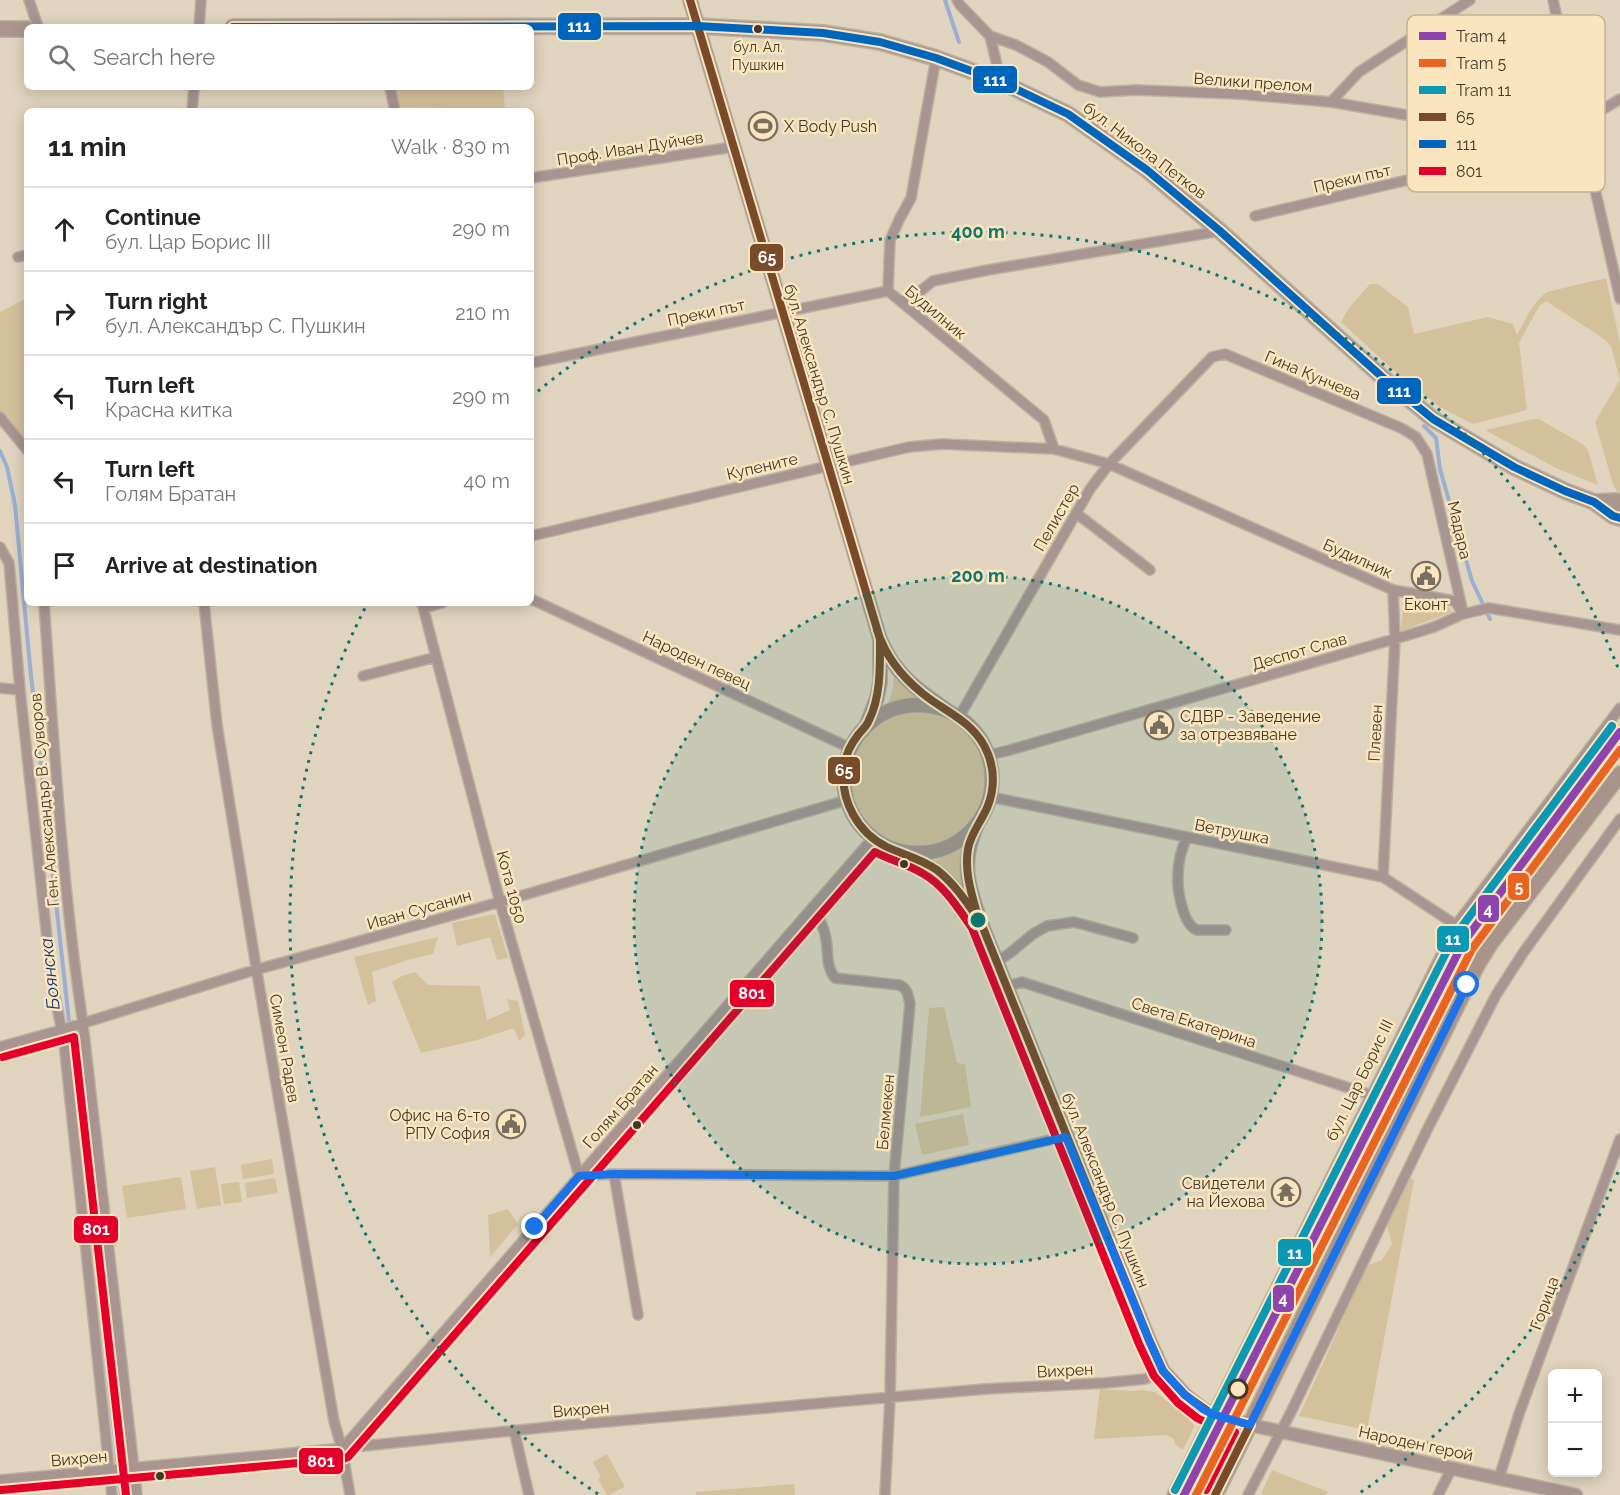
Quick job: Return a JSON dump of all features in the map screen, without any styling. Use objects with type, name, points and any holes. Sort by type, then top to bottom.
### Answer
[{"type":"highway","name":"бул. Никола Петков","points":[[534,27],[697,26],[823,33],[880,42],[936,58],[1001,82],[1068,114],[1147,170],[1220,231],[1432,419],[1454,434],[1514,467],[1594,502],[1613,516],[1620,518]]},
{"type":"highway","points":[[0,29],[24,29]]},
{"type":"highway","name":"бул. Никола Петков","points":[[1594,502],[1616,501],[1620,503]]},
{"type":"main road","name":"бул. Александър С. Пушкин","points":[[690,0],[880,639],[893,664],[910,682],[953,714]]},
{"type":"main road","name":"бул. Александър С. Пушкин","points":[[867,724],[877,698],[880,682],[880,639]]},
{"type":"main road","points":[[925,705],[953,714],[977,733],[989,754],[993,776],[987,807],[977,825],[963,839],[945,849],[923,853],[900,851],[881,844],[856,821],[846,800],[843,779],[850,748],[867,724],[888,711],[903,706],[925,705]]},
{"type":"main road","points":[[1215,1495],[1477,965],[1490,944],[1620,774]]},
{"type":"main road","name":"бул. Александър С. Пушкин","points":[[977,825],[970,841],[967,867],[969,888],[1066,1137],[1163,1371],[1185,1395],[1203,1409],[1212,1414],[1250,1425]]},
{"type":"main road","name":"бул. Александър С. Пушкин","points":[[900,851],[930,866],[942,875],[960,893],[981,923]]},
{"type":"street","points":[[29,0],[37,24]]},
{"type":"street","points":[[199,24],[201,0]]},
{"type":"street","points":[[957,0],[990,36],[1001,82]]},
{"type":"street","points":[[1447,15],[1470,0]]},
{"type":"street","points":[[1553,0],[1556,15]]},
{"type":"street","name":"Велики прелом","points":[[990,36],[1016,45],[1048,62],[1078,85],[1100,92],[1136,90],[1239,94],[1331,102],[1407,115]]},
{"type":"street","points":[[1331,102],[1359,72],[1407,41]]},
{"type":"street","name":"Будилник","points":[[936,58],[911,198],[890,240],[888,291],[1044,420],[1054,449]]},
{"type":"street","points":[[192,108],[194,90]]},
{"type":"street","points":[[391,90],[394,108]]},
{"type":"street","name":"Преки път","points":[[1605,108],[1620,99]]},
{"type":"street","name":"Проф. Иван Дуйчев","points":[[534,178],[733,147]]},
{"type":"street","name":"Преки път","points":[[1256,216],[1407,180]]},
{"type":"street","points":[[1596,192],[1620,299]]},
{"type":"street","points":[[901,302],[913,297],[933,281],[1220,231]]},
{"type":"street","name":"Преки път","points":[[534,362],[888,291]]},
{"type":"street","name":"Гина Кунчева","points":[[1212,357],[1225,354],[1401,428],[1416,437],[1427,454]]},
{"type":"street","name":"Пелистер","points":[[953,714],[1090,489],[1109,464],[1212,357]]},
{"type":"street","points":[[0,417],[24,446]]},
{"type":"street","name":"Купените","points":[[534,535],[909,447],[942,444],[1054,449],[1109,464]]},
{"type":"street","name":"Мадара","points":[[1427,454],[1463,614]]},
{"type":"street","name":"Будилник","points":[[1109,464],[1393,590],[1455,602],[1463,614]]},
{"type":"street","points":[[1076,513],[1150,570]]},
{"type":"street","name":"Ген. Александър В. Суворов","points":[[0,547],[9,563],[20,690],[51,975],[64,1043],[112,1495]]},
{"type":"street","name":"Плевен","points":[[1383,877],[1395,639],[1393,590]]},
{"type":"street","name":"Народен певец","points":[[534,600],[850,748]]},
{"type":"street","name":"Ген. Александър В. Суворов","points":[[44,606],[57,783],[74,966],[83,1023],[137,1495]]},
{"type":"street","name":"Симеон Радев","points":[[204,606],[217,725],[257,970],[334,1421],[342,1449],[350,1495]]},
{"type":"street","name":"Кота 1050","points":[[423,606],[500,902],[579,1176]]},
{"type":"street","name":"Деспот Слав","points":[[989,754],[1021,747],[1395,639],[1434,627],[1476,610],[1489,608],[1620,630]]},
{"type":"street","points":[[363,676],[436,657]]},
{"type":"street","points":[[0,687],[20,690]]},
{"type":"street","name":"бул. Цар Борис III","points":[[1172,1495],[1456,925],[1620,708]]},
{"type":"street","name":"Ветрушка","points":[[990,797],[1383,877],[1456,925]]},
{"type":"street","name":"Иван Сусанин","points":[[0,1047],[257,970],[500,902],[846,800]]},
{"type":"street","points":[[1248,1495],[1291,1412],[1427,1130],[1496,995],[1620,819]]},
{"type":"street","points":[[1187,837],[1177,874],[1183,911],[1192,928],[1226,930]]},
{"type":"street","name":"Голям Братан","points":[[342,1449],[873,838]]},
{"type":"street","name":"Белмекен","points":[[813,907],[825,934],[831,974],[835,978],[899,985],[904,987],[908,993],[909,1011],[894,1176],[890,1398],[885,1495]]},
{"type":"street","points":[[996,962],[1047,926],[1074,922],[1133,938]]},
{"type":"street","name":"Света Екатерина","points":[[1006,987],[1022,982],[1371,1095]]},
{"type":"street","points":[[579,1176],[614,1174],[894,1176],[1066,1137]]},
{"type":"street","name":"Горица","points":[[1499,1478],[1519,1414],[1620,1139]]},
{"type":"street","points":[[614,1174],[638,1315]]},
{"type":"street","name":"Вихрен","points":[[0,1480],[342,1449],[514,1430],[985,1389],[1104,1383],[1143,1379],[1163,1371]]},
{"type":"street","name":"Народен герой","points":[[1250,1425],[1576,1495]]},
{"type":"street","points":[[514,1430],[529,1495]]},
{"type":"street","points":[[1438,1495],[1452,1468]]},
{"type":"shaded area","points":[[397,90],[503,90],[505,108],[452,108],[400,107]]},
{"type":"shaded area","points":[[1606,278],[1620,343],[1620,380],[1611,346],[1546,301],[1539,306],[1519,343],[1527,410],[1473,424],[1440,407],[1412,387],[1341,322],[1348,309],[1370,284],[1378,284],[1408,307],[1414,334],[1488,317],[1513,324],[1517,335],[1533,306],[1547,292]]},
{"type":"shaded area","points":[[24,300],[24,441],[0,415],[0,312]]},
{"type":"shaded area","points":[[1620,380],[1620,494],[1614,487],[1595,422]]},
{"type":"shaded area","points":[[1539,419],[1584,445],[1588,450],[1598,485],[1558,469],[1485,430]]},
{"type":"shaded area","points":[[1404,599],[1446,603],[1452,612],[1401,631]]},
{"type":"shaded area","points":[[894,672],[924,699],[906,700],[887,707],[893,687]]},
{"type":"shaded area","points":[[918,713],[943,718],[965,732],[979,754],[984,779],[979,804],[965,826],[943,840],[918,845],[893,840],[871,826],[857,804],[852,779],[857,754],[871,732],[893,718]]},
{"type":"shaded area","points":[[964,848],[964,889],[932,862]]},
{"type":"shaded area","points":[[495,914],[508,958],[497,960],[490,937],[457,946],[452,923]]},
{"type":"shaded area","points":[[438,937],[433,954],[372,972],[376,1001],[368,1005],[354,957]]},
{"type":"shaded area","points":[[415,972],[428,985],[480,986],[487,1020],[510,1010],[507,999],[518,1001],[525,1035],[519,1041],[514,1028],[474,1041],[421,1053],[392,982]]},
{"type":"shaded area","points":[[944,1007],[957,1063],[965,1064],[971,1107],[920,1117],[929,1008]]},
{"type":"shaded area","points":[[963,1114],[969,1145],[922,1155],[915,1124]]},
{"type":"shaded area","points":[[272,1159],[274,1174],[243,1179],[241,1165]]},
{"type":"shaded area","points":[[215,1167],[221,1205],[197,1209],[190,1171]]},
{"type":"shaded area","points":[[181,1177],[186,1209],[127,1218],[122,1186]]},
{"type":"shaded area","points":[[1409,1177],[1414,1180],[1367,1430],[1299,1416],[1367,1266],[1382,1260],[1392,1244],[1387,1226]]},
{"type":"shaded area","points":[[275,1178],[278,1193],[247,1198],[245,1183]]},
{"type":"shaded area","points":[[239,1182],[242,1202],[224,1204],[221,1184]]},
{"type":"shaded area","points":[[508,1209],[518,1224],[490,1257],[488,1215]]},
{"type":"shaded area","points":[[1100,1389],[1155,1392],[1191,1420],[1194,1427],[1183,1450],[1176,1445],[1173,1438],[1165,1435],[1094,1439]]},
{"type":"shaded area","points":[[607,1454],[625,1487],[609,1495],[598,1479],[601,1478],[593,1462]]},
{"type":"shaded area","points":[[1272,1470],[1328,1492],[1326,1495],[1261,1494]]},
{"type":"shaded area","points":[[794,1484],[795,1495],[696,1495],[696,1492]]},
{"type":"waterway","points":[[945,0],[959,42]]},
{"type":"waterway","points":[[1424,426],[1436,438],[1440,469],[1472,581],[1490,619]]},
{"type":"waterway","name":"Боянска","points":[[0,451],[7,467],[15,505],[24,602]]},
{"type":"waterway","name":"Боянска","points":[[24,606],[121,1495]]},
{"type":"tram line","name":"11","points":[[1175,1490],[1454,937],[1612,726]]},
{"type":"tram line","name":"4","points":[[1184,1495],[1463,943],[1620,732]]},
{"type":"tram line","name":"5","points":[[1196,1495],[1472,949],[1620,750]]},
{"type":"transit line","name":"65","points":[[690,0],[880,639],[876,701],[868,722],[853,742],[845,764],[844,780],[848,804],[860,825],[877,841],[925,863],[944,876],[981,923],[1163,1371],[1185,1395],[1212,1414],[1250,1425]]},
{"type":"transit line","name":"111","points":[[534,26],[697,26],[823,33],[880,42],[936,58],[1001,82],[1068,114],[1147,170],[1220,231],[1381,376],[1433,419],[1514,467],[1594,502],[1613,516],[1620,518]]},
{"type":"transit line","name":"65","points":[[877,630],[884,648],[907,680],[968,726],[983,743],[991,762],[992,793],[987,809],[970,840],[967,858],[969,883],[978,917]]},
{"type":"transit line","name":"801","points":[[1,1490],[348,1457],[875,852],[930,878],[950,898],[972,928],[1139,1344],[1154,1376],[1178,1403],[1197,1418],[1235,1432],[1206,1490]]},
{"type":"transit line","name":"801","points":[[3,1057],[74,1037],[126,1495]]},
{"type":"transit line","name":"65","points":[[1215,1495],[1250,1425]]},
{"type":"place","name":"бул. Ал. Пушкин","points":[[758,29]]},
{"type":"place","name":"X Body Push","points":[[763,126]]},
{"type":"place","name":"Еконт","points":[[1426,576]]},
{"type":"place","name":"СДВР - Заведение за отрезвяване","points":[[1159,725]]},
{"type":"place","name":"Офис на 6-то РПУ София","points":[[511,1124]]},
{"type":"place","name":"Свидетели на Йехова","points":[[1286,1192]]},
{"type":"route","points":[[535,1227],[579,1176],[614,1174],[894,1176],[1066,1137],[1163,1371],[1179,1389],[1203,1409],[1223,1418],[1250,1425],[1467,985]]}]
